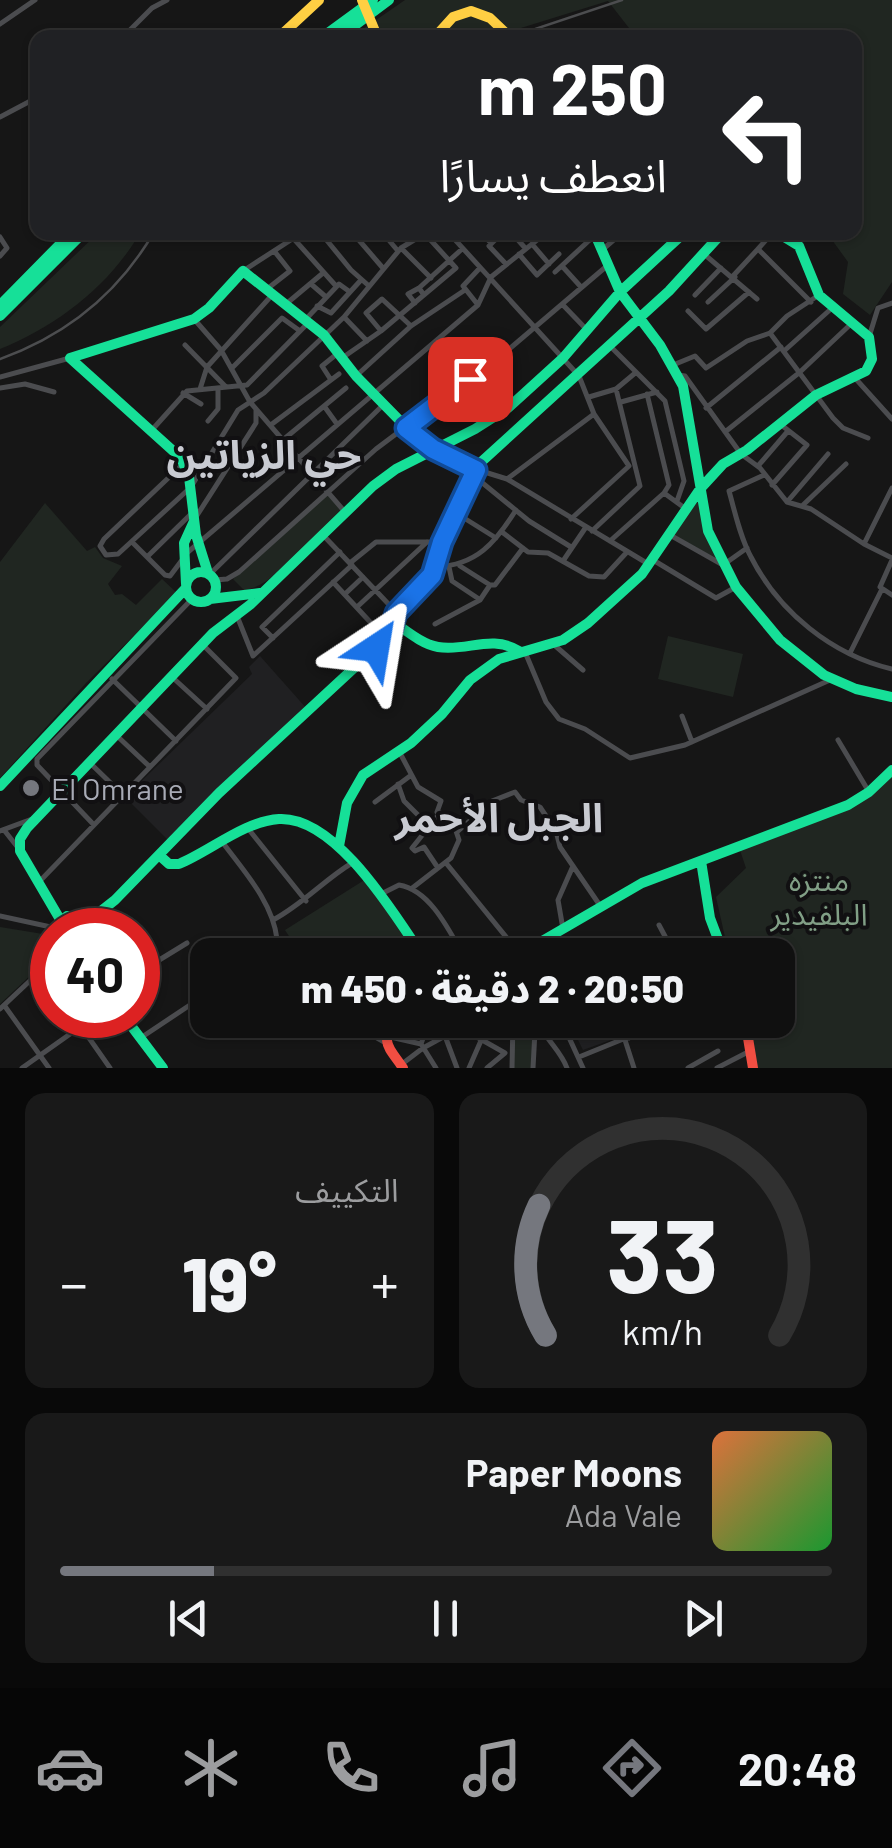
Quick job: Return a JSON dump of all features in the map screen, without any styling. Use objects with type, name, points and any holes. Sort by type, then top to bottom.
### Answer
[{"type":"main road","points":[[287,30],[319,0]]},
{"type":"main road","points":[[362,0],[374,30]]},
{"type":"main road","points":[[332,30],[373,0]]},
{"type":"main road","points":[[350,30],[389,0]]},
{"type":"main road","points":[[441,30],[457,12],[472,8],[484,12],[503,30]]},
{"type":"main road","points":[[0,305],[64,240]]},
{"type":"main road","points":[[0,316],[76,240]]},
{"type":"main road","points":[[597,240],[620,292],[676,370],[687,397],[708,530],[736,587],[780,640],[831,680],[892,698]]},
{"type":"main road","points":[[51,908],[20,851],[20,839],[39,815],[202,644],[263,592],[372,486],[498,416],[563,358],[620,292],[676,240]]},
{"type":"main road","points":[[106,908],[220,792],[313,710],[386,638],[396,618],[436,567],[442,542],[484,458],[580,376],[716,240]]},
{"type":"main road","points":[[339,846],[344,814],[354,786],[363,775],[399,751],[442,714],[470,680],[499,658],[576,633],[651,562],[700,489],[724,464],[784,427],[816,395],[856,378],[872,363],[870,337],[815,298],[799,246],[789,240]]},
{"type":"main road","points":[[70,358],[194,319],[243,271],[305,324],[324,335],[356,376],[406,428],[475,473]]},
{"type":"main road","points":[[70,358],[184,463],[199,544],[212,578],[232,597],[237,616]]},
{"type":"main road","points":[[186,594],[185,538],[194,517]]},
{"type":"main road","points":[[0,786],[186,594],[193,574],[212,578]]},
{"type":"main road","points":[[210,599],[212,578]]},
{"type":"main road","points":[[186,594],[200,602],[263,592]]},
{"type":"main road","points":[[396,618],[421,640],[440,648],[498,640],[522,650]]},
{"type":"main road","points":[[548,938],[642,883],[809,821],[869,792],[892,770]]},
{"type":"main road","points":[[160,855],[176,865],[274,819],[289,818],[339,846],[410,938]]},
{"type":"main road","points":[[701,861],[710,918],[718,938]]},
{"type":"main road","points":[[392,1038],[402,1067]]},
{"type":"main road","points":[[748,1038],[752,1068]]},
{"type":"main road","points":[[139,1039],[163,1068]]},
{"type":"street","points":[[0,24],[35,0]]},
{"type":"street","points":[[145,0],[152,8]]},
{"type":"street","points":[[130,30],[152,8],[167,0]]},
{"type":"street","points":[[0,117],[30,101]]},
{"type":"street","points":[[0,237],[7,246],[0,256]]},
{"type":"street","points":[[243,271],[293,240]]},
{"type":"street","points":[[295,240],[336,286]]},
{"type":"street","points":[[327,240],[380,300]]},
{"type":"street","points":[[359,240],[382,267]]},
{"type":"street","points":[[390,240],[431,278]]},
{"type":"street","points":[[184,463],[100,546],[106,555],[114,556],[132,542],[191,487],[240,407],[253,405],[344,317],[382,267],[413,240]]},
{"type":"street","points":[[332,380],[322,366],[381,332],[456,268],[428,240]]},
{"type":"street","points":[[455,240],[580,376],[594,414],[633,469]]},
{"type":"street","points":[[488,240],[491,243]]},
{"type":"street","points":[[494,240],[489,248],[506,264]]},
{"type":"street","points":[[524,240],[549,264]]},
{"type":"street","points":[[531,240],[531,244]]},
{"type":"street","points":[[132,542],[167,576],[173,574],[184,557],[478,305],[489,280],[536,240]]},
{"type":"street","points":[[555,272],[588,240]]},
{"type":"street","points":[[602,250],[614,240]]},
{"type":"street","points":[[708,302],[767,240]]},
{"type":"street","points":[[415,303],[408,294],[462,249]]},
{"type":"street","points":[[758,249],[815,298],[790,314],[770,334],[746,342],[706,368],[695,356],[676,370],[741,454],[758,466],[786,502],[803,505],[892,559],[880,583],[892,595]]},
{"type":"street","points":[[200,389],[207,368],[289,273],[275,252]]},
{"type":"street","points":[[526,264],[539,253]]},
{"type":"street","points":[[519,254],[537,275],[559,254]]},
{"type":"street","points":[[704,254],[758,299]]},
{"type":"street","points":[[562,266],[581,287]]},
{"type":"street","points":[[212,578],[227,579],[238,572],[376,449],[536,327],[608,266]]},
{"type":"street","points":[[695,295],[722,267]]},
{"type":"street","points":[[478,305],[463,284],[479,270]]},
{"type":"street","points":[[286,304],[323,273]]},
{"type":"street","points":[[317,306],[331,313],[361,280]]},
{"type":"street","points":[[311,284],[326,297]]},
{"type":"street","points":[[151,431],[183,394],[200,389],[241,388],[305,324],[336,286],[340,284],[350,292]]},
{"type":"street","points":[[419,288],[425,296]]},
{"type":"street","points":[[356,376],[411,326],[465,290]]},
{"type":"street","points":[[688,311],[706,329],[749,292]]},
{"type":"street","points":[[381,332],[366,313],[385,299],[411,326]]},
{"type":"street","points":[[870,337],[878,308],[892,303]]},
{"type":"street","points":[[562,304],[588,330]]},
{"type":"street","points":[[706,408],[832,308]]},
{"type":"street","points":[[344,317],[367,341]]},
{"type":"street","points":[[232,367],[282,318],[305,324]]},
{"type":"street","points":[[194,319],[222,350],[253,405],[345,512]]},
{"type":"street","points":[[725,432],[800,372],[852,322]]},
{"type":"street","points":[[770,334],[842,428],[868,438]]},
{"type":"street","points":[[185,345],[226,387]]},
{"type":"street","points":[[610,346],[665,401],[683,474],[676,501]]},
{"type":"street","points":[[0,377],[70,358]]},
{"type":"street","points":[[272,424],[339,374]]},
{"type":"street","points":[[589,397],[616,388],[634,374]]},
{"type":"street","points":[[856,378],[892,419]]},
{"type":"street","points":[[0,388],[25,384],[54,392]]},
{"type":"street","points":[[208,420],[218,409],[218,388]]},
{"type":"street","points":[[284,440],[346,388]]},
{"type":"street","points":[[563,561],[571,546],[640,486],[616,388]]},
{"type":"street","points":[[317,392],[337,424]]},
{"type":"street","points":[[620,402],[656,392]]},
{"type":"street","points":[[183,394],[202,404]]},
{"type":"street","points":[[610,541],[669,484],[647,394]]},
{"type":"street","points":[[212,578],[384,404]]},
{"type":"street","points":[[148,556],[194,517],[215,491],[256,423],[253,405]]},
{"type":"street","points":[[507,480],[594,414]]},
{"type":"street","points":[[758,466],[784,427],[807,445],[772,485]]},
{"type":"street","points":[[786,502],[828,454]]},
{"type":"street","points":[[803,505],[846,464]]},
{"type":"street","points":[[572,519],[633,469]]},
{"type":"street","points":[[475,473],[507,480],[627,552],[716,598],[736,587]]},
{"type":"street","points":[[475,473],[516,510],[571,546]]},
{"type":"street","points":[[764,475],[730,491],[746,548],[768,582],[794,614],[828,644],[892,669]]},
{"type":"street","points":[[864,544],[892,488]]},
{"type":"street","points":[[664,493],[687,509]]},
{"type":"street","points":[[436,567],[460,566],[488,548],[516,510]]},
{"type":"street","points":[[456,513],[589,576],[601,578],[627,552]]},
{"type":"street","points":[[322,534],[396,618]]},
{"type":"street","points":[[670,535],[723,565],[746,548]]},
{"type":"street","points":[[357,607],[427,542]]},
{"type":"street","points":[[237,616],[253,656],[373,543],[442,542]]},
{"type":"street","points":[[460,566],[496,585],[523,548]]},
{"type":"street","points":[[273,638],[262,626],[340,552]]},
{"type":"street","points":[[449,567],[452,581],[480,600]]},
{"type":"street","points":[[344,594],[363,577]]},
{"type":"street","points":[[333,582],[386,638]]},
{"type":"street","points":[[435,624],[480,600],[490,585]]},
{"type":"street","points":[[850,653],[882,589]]},
{"type":"street","points":[[94,825],[37,765],[36,759],[186,594]]},
{"type":"street","points":[[552,643],[583,670]]},
{"type":"street","points":[[38,883],[236,678],[202,644]]},
{"type":"street","points":[[522,650],[546,702],[560,719],[630,758],[646,757],[692,742],[831,680]]},
{"type":"street","points":[[172,678],[208,710]]},
{"type":"street","points":[[112,679],[176,740]]},
{"type":"street","points":[[682,716],[692,742]]},
{"type":"street","points":[[116,735],[150,767]]},
{"type":"street","points":[[838,740],[869,792]]},
{"type":"street","points":[[399,751],[410,776],[426,794],[441,801],[437,810],[457,832],[458,849],[411,889]]},
{"type":"street","points":[[90,763],[123,795]]},
{"type":"street","points":[[376,802],[410,776]]},
{"type":"street","points":[[398,784],[404,801],[429,826]]},
{"type":"street","points":[[457,832],[492,802],[514,792],[541,809],[556,830],[560,847],[601,908]]},
{"type":"street","points":[[438,868],[424,848],[412,848],[440,813]]},
{"type":"street","points":[[20,851],[2,830],[39,815]]},
{"type":"street","points":[[250,831],[306,901]]},
{"type":"street","points":[[223,843],[250,878],[274,920],[277,938]]},
{"type":"street","points":[[274,920],[306,901],[330,877],[352,863]]},
{"type":"street","points":[[446,863],[506,938]]},
{"type":"street","points":[[563,930],[558,900],[573,866]]},
{"type":"street","points":[[379,895],[399,885],[411,889],[439,916],[453,938]]},
{"type":"street","points":[[0,916],[30,921]]},
{"type":"street","points":[[659,925],[666,938]]},
{"type":"street","points":[[160,960],[188,943]]},
{"type":"street","points":[[30,981],[2,1007],[49,1068]]},
{"type":"street","points":[[139,1039],[190,1005]]},
{"type":"street","points":[[22,1068],[65,1038]]},
{"type":"street","points":[[89,1038],[110,1068]]},
{"type":"street","points":[[405,1038],[422,1046],[436,1068]]},
{"type":"street","points":[[422,1046],[423,1038]]},
{"type":"street","points":[[402,1067],[422,1046],[440,1038]]},
{"type":"street","points":[[446,1038],[457,1068]]},
{"type":"street","points":[[478,1038],[509,1053]]},
{"type":"street","points":[[512,1038],[509,1053],[512,1068]]},
{"type":"street","points":[[533,1068],[537,1038]]},
{"type":"street","points":[[546,1038],[561,1052],[567,1068]]},
{"type":"street","points":[[571,1038],[583,1068]]},
{"type":"street","points":[[580,1057],[627,1039],[634,1068]]},
{"type":"street","points":[[469,1068],[482,1040]]},
{"type":"street","points":[[688,1068],[718,1051]]},
{"type":"street","points":[[722,1067],[750,1051]]},
{"type":"street","points":[[487,1068],[509,1053]]},
{"type":"shaded area","points":[[260,656],[307,709],[213,795],[170,842],[125,797],[252,674],[249,667]]},
{"type":"shaded area","points":[[577,1038],[616,1038],[583,1050]]},
{"type":"green space","points":[[405,0],[892,0],[892,282],[870,315],[843,294],[848,262],[832,240],[862,240],[862,30],[631,30],[608,1],[515,30],[362,30]]},
{"type":"green space","points":[[91,240],[135,240],[97,287],[42,329],[0,349],[0,327]]},
{"type":"green space","points":[[328,494],[342,510],[282,569],[256,587],[244,590],[233,579]]},
{"type":"green space","points":[[698,495],[720,562],[673,534]]},
{"type":"green space","points":[[45,503],[87,551],[95,547],[103,558],[122,566],[108,584],[115,595],[122,594],[136,605],[162,579],[177,593],[87,682],[0,778],[0,562]]},
{"type":"green space","points":[[668,636],[743,654],[733,697],[658,679]]},
{"type":"green space","name":"منتزه البلفيدير","points":[[892,770],[892,1068],[756,1068],[752,1038],[795,1038],[795,938],[725,938],[716,897],[746,868],[740,850],[848,806]]},
{"type":"green space","points":[[366,879],[407,938],[290,938],[285,930]]},
{"type":"green space","points":[[0,927],[30,932],[30,976],[0,1004]]},
{"type":"green space","points":[[515,1038],[535,1038],[533,1068],[513,1068]]},
{"type":"tram line","points":[[532,30],[622,0]]},
{"type":"tram line","points":[[0,359],[47,338],[89,310],[124,275],[149,240]]},
{"type":"traffic: fast","points":[[332,30],[373,0]]},
{"type":"traffic: fast","points":[[349,30],[389,0]]},
{"type":"traffic: fast","points":[[0,305],[64,240]]},
{"type":"traffic: fast","points":[[0,316],[76,240]]},
{"type":"traffic: fast","points":[[597,240],[620,292],[660,345],[683,386],[708,531],[736,587],[780,640],[824,675],[856,689],[892,697]]},
{"type":"traffic: fast","points":[[53,908],[20,851],[20,839],[27,828],[213,633],[251,604],[373,486],[396,469],[508,408],[563,358],[620,292],[676,240]]},
{"type":"traffic: fast","points":[[105,908],[219,793],[381,643],[393,628],[397,613],[432,575],[442,542],[479,464],[669,291],[716,240]]},
{"type":"traffic: fast","points":[[339,846],[347,803],[363,775],[411,743],[470,680],[499,659],[563,640],[588,623],[642,574],[700,489],[723,464],[747,450],[816,395],[866,371],[872,359],[869,337],[819,295],[799,246],[789,240]]},
{"type":"traffic: fast","points":[[208,573],[196,535],[189,477],[181,458],[70,358],[194,319],[243,271],[324,335],[356,376],[407,428],[433,449],[476,470]]},
{"type":"traffic: fast","points":[[186,584],[184,543],[194,521]]},
{"type":"traffic: fast","points":[[201,572],[212,576],[216,587],[212,598],[201,602],[190,598],[186,587],[190,576],[201,572]]},
{"type":"traffic: fast","points":[[0,786],[186,588]]},
{"type":"traffic: fast","points":[[210,599],[260,593]]},
{"type":"traffic: fast","points":[[395,623],[438,647],[499,644],[519,651]]},
{"type":"traffic: fast","points":[[547,938],[642,883],[848,805],[892,770]]},
{"type":"traffic: fast","points":[[159,855],[169,864],[179,864],[253,825],[279,819],[300,822],[342,850],[410,938]]},
{"type":"traffic: fast","points":[[701,861],[710,918],[718,938]]},
{"type":"traffic: fast","points":[[140,1038],[163,1068]]},
{"type":"traffic: slow","points":[[287,30],[319,0]]},
{"type":"traffic: slow","points":[[362,0],[374,30]]},
{"type":"traffic: slow","points":[[441,30],[453,17],[471,11],[490,18],[503,30]]},
{"type":"traffic: jam","points":[[387,1038],[403,1068]]},
{"type":"traffic: jam","points":[[748,1038],[753,1068]]},
{"type":"place","name":"El Omrane","points":[[31,788]]},
{"type":"district","name":"حي الزياتين","points":[[264,453]]},
{"type":"district","name":"الجبل الأحمر","points":[[499,816]]},
{"type":"route","points":[[376,648],[393,628],[396,613],[432,575],[442,542],[476,470],[433,449],[406,428],[470,379]]}]
